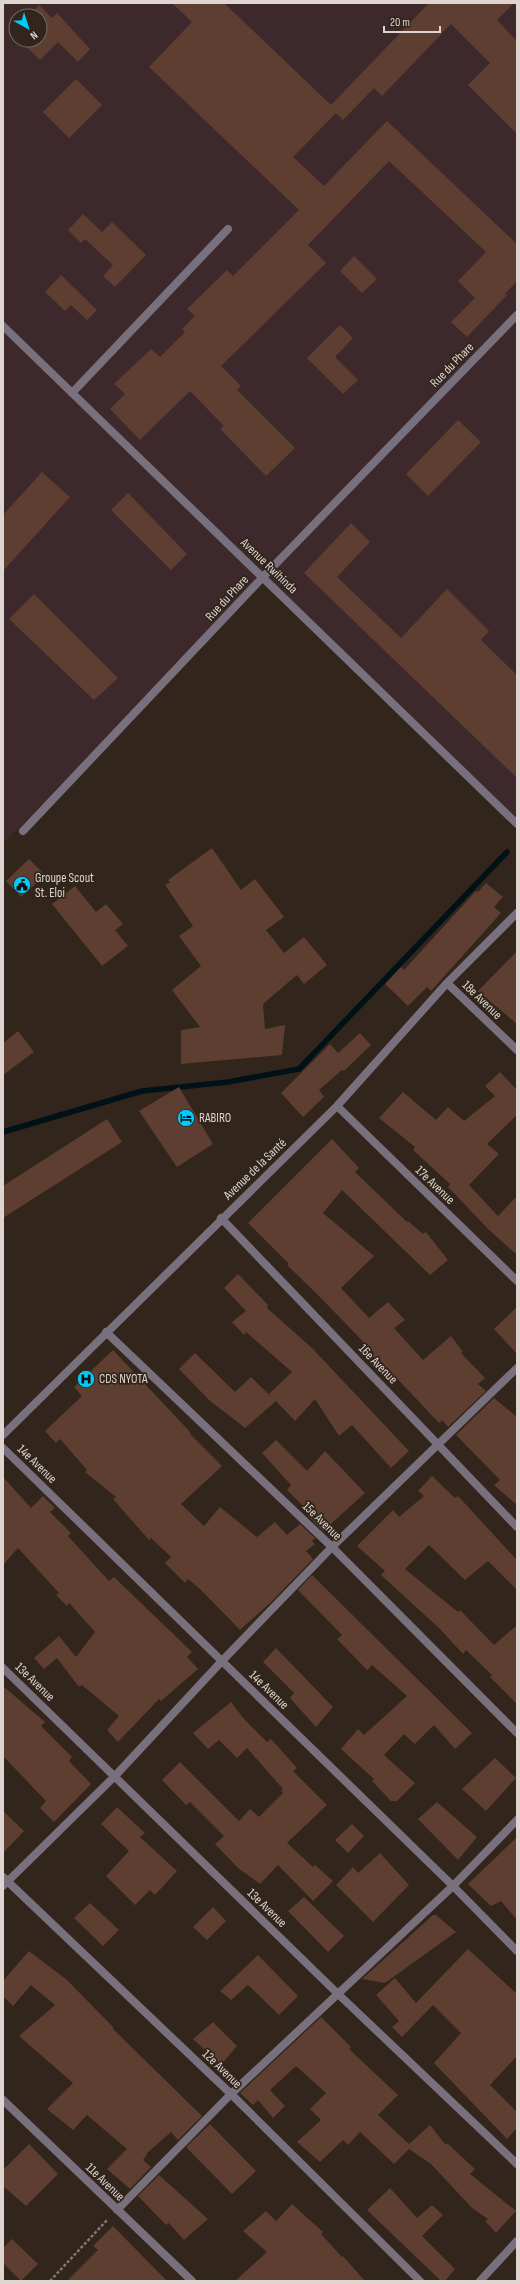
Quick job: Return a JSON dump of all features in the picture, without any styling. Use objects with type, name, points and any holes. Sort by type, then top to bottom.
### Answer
[{"type":"street","points":[[72,393],[228,229]]},
{"type":"street","name":"Rue du Phare","points":[[23,831],[263,577],[517,315]]},
{"type":"street","name":"Avenue Rwihinda","points":[[3,326],[517,824]]},
{"type":"street","name":"Avenue de la Santé","points":[[3,1435],[336,1106],[447,983],[517,914]]},
{"type":"street","name":"18e Avenue","points":[[447,983],[517,1050]]},
{"type":"street","name":"17e Avenue","points":[[336,1106],[517,1281]]},
{"type":"street","name":"16e Avenue","points":[[221,1218],[517,1527]]},
{"type":"street","name":"15e Avenue","points":[[106,1332],[332,1547],[517,1733]]},
{"type":"street","points":[[4,1882],[115,1776],[222,1660],[332,1547],[517,1368]]},
{"type":"street","name":"14e Avenue","points":[[3,1448],[453,1886],[517,1951]]},
{"type":"street","name":"13e Avenue","points":[[3,1668],[337,1993],[517,2164]]},
{"type":"street","points":[[117,2210],[231,2094],[337,1993],[453,1886],[517,1820]]},
{"type":"street","name":"12e Avenue","points":[[4,1882],[231,2094],[420,2281]]},
{"type":"street","name":"11e Avenue","points":[[3,2100],[192,2281]]},
{"type":"street","points":[[480,2281],[517,2241]]},
{"type":"path","points":[[50,2281],[117,2210]]},
{"type":"shaded area","points":[[3,3],[517,3],[517,824],[263,578],[3,844]]},
{"type":"building","points":[[172,3],[224,3],[331,105],[429,3],[514,3],[497,20],[517,41],[517,134],[468,85],[490,63],[451,24],[382,96],[374,88],[343,120],[336,113],[293,157],[324,186],[387,121],[517,244],[517,281],[505,294],[507,295],[467,337],[451,322],[475,298],[458,281],[486,252],[389,161],[308,245],[326,263],[221,366],[241,386],[237,390],[295,448],[266,476],[220,429],[224,426],[190,391],[140,440],[110,409],[125,394],[114,384],[151,349],[160,357],[185,332],[182,329],[195,316],[187,309],[227,270],[233,276],[299,210],[149,67],[192,22]]},
{"type":"building","points":[[57,13],[90,49],[78,62],[58,42],[40,60],[27,48],[48,48],[48,14],[52,18]]},
{"type":"building","points":[[76,79],[102,105],[69,138],[43,112]]},
{"type":"building","points":[[83,214],[102,232],[112,222],[146,255],[115,287],[103,276],[113,265],[85,239],[81,243],[68,230]]},
{"type":"building","points":[[354,256],[377,279],[362,293],[340,271]]},
{"type":"building","points":[[61,275],[97,310],[87,320],[71,305],[65,311],[45,292]]},
{"type":"building","points":[[340,325],[353,338],[335,357],[358,380],[343,394],[307,358]]},
{"type":"building","points":[[458,420],[481,442],[428,496],[406,474]]},
{"type":"building","points":[[42,472],[70,497],[3,571],[3,515]]},
{"type":"building","points":[[128,493],[187,554],[171,570],[111,510]]},
{"type":"building","points":[[351,523],[370,542],[337,577],[401,638],[447,589],[489,631],[481,640],[517,675],[517,778],[304,573]]},
{"type":"building","points":[[34,594],[118,678],[94,700],[9,619]]},
{"type":"building","points":[[212,848],[241,890],[255,879],[284,917],[266,930],[284,953],[304,937],[327,965],[304,984],[297,975],[263,1004],[265,1029],[285,1025],[282,1055],[181,1064],[181,1030],[200,1027],[172,990],[201,966],[179,936],[193,926],[165,885],[170,882],[168,880]]},
{"type":"building","points":[[29,859],[45,875],[21,897],[6,881]]},
{"type":"building","points":[[486,883],[503,897],[494,907],[501,913],[431,991],[427,987],[408,1006],[385,984],[401,967],[404,970],[476,891],[478,892]]},
{"type":"building","points":[[75,886],[96,912],[106,904],[123,924],[115,930],[128,946],[102,966],[52,904]]},
{"type":"building","points":[[517,951],[517,1024],[478,991]]},
{"type":"building","points":[[18,1031],[34,1052],[3,1075],[3,1043]]},
{"type":"building","points":[[360,1033],[371,1045],[344,1071],[342,1070],[319,1090],[324,1097],[303,1117],[281,1093],[330,1044],[338,1053]]},
{"type":"building","points":[[500,1072],[517,1090],[517,1115],[487,1144],[499,1154],[469,1185],[498,1216],[517,1196],[517,1255],[488,1229],[448,1187],[450,1184],[413,1150],[415,1147],[379,1118],[403,1092],[436,1120],[448,1107],[464,1121],[495,1096],[485,1086]]},
{"type":"building","points":[[179,1087],[213,1144],[177,1167],[139,1111]]},
{"type":"building","points":[[107,1119],[122,1142],[3,1218],[3,1186]]},
{"type":"building","points":[[332,1139],[359,1168],[355,1172],[407,1222],[408,1221],[423,1234],[426,1232],[448,1260],[430,1275],[342,1190],[323,1213],[374,1256],[341,1288],[369,1318],[388,1302],[405,1320],[394,1328],[423,1360],[451,1336],[463,1352],[461,1353],[485,1378],[478,1384],[486,1391],[448,1427],[442,1420],[439,1423],[389,1370],[371,1355],[374,1353],[287,1265],[289,1264],[248,1223]]},
{"type":"building","points":[[238,1274],[268,1305],[267,1308],[312,1348],[409,1451],[391,1468],[352,1425],[339,1436],[315,1399],[295,1421],[269,1394],[292,1372],[246,1332],[244,1335],[232,1322],[246,1311],[224,1288]]},
{"type":"building","points":[[517,1307],[517,1354],[494,1329]]},
{"type":"building","points":[[113,1350],[191,1433],[190,1434],[222,1466],[181,1504],[204,1526],[220,1507],[257,1537],[275,1522],[287,1535],[300,1524],[315,1538],[312,1541],[315,1544],[306,1551],[313,1559],[270,1603],[240,1630],[200,1589],[188,1579],[185,1583],[165,1563],[171,1557],[151,1538],[149,1540],[113,1499],[116,1497],[85,1472],[87,1470],[60,1439],[56,1443],[45,1431],[82,1396],[74,1387]]},
{"type":"building","points":[[195,1353],[235,1392],[251,1377],[276,1401],[245,1428],[209,1400],[179,1369]]},
{"type":"building","points":[[494,1398],[517,1417],[517,1505],[494,1485],[500,1480],[456,1435]]},
{"type":"building","points":[[276,1440],[307,1471],[325,1451],[365,1493],[323,1531],[308,1516],[311,1514],[287,1490],[291,1485],[262,1453]]},
{"type":"building","points":[[432,1476],[455,1498],[458,1496],[517,1560],[517,1590],[488,1561],[465,1580],[429,1545],[405,1569],[458,1612],[460,1610],[494,1645],[517,1625],[517,1704],[490,1677],[492,1675],[466,1650],[463,1654],[440,1629],[381,1575],[385,1571],[357,1546],[393,1510],[399,1517],[424,1496],[418,1491]]},
{"type":"building","points":[[3,1477],[31,1508],[43,1496],[55,1508],[50,1512],[71,1533],[68,1536],[109,1581],[114,1577],[192,1652],[187,1657],[198,1669],[161,1701],[159,1699],[118,1742],[107,1730],[119,1716],[82,1685],[79,1687],[57,1658],[44,1669],[34,1658],[59,1636],[76,1657],[95,1632],[69,1603],[67,1606],[56,1595],[59,1593],[18,1548],[3,1565]]},
{"type":"building","points":[[312,1575],[472,1733],[455,1749],[434,1725],[415,1744],[404,1734],[384,1755],[415,1783],[397,1801],[391,1801],[372,1781],[374,1779],[341,1749],[358,1729],[364,1735],[407,1696],[372,1665],[367,1670],[337,1639],[342,1635],[298,1590]]},
{"type":"building","points":[[276,1648],[333,1707],[316,1727],[290,1698],[294,1693],[263,1662]]},
{"type":"building","points":[[3,1686],[45,1722],[41,1726],[72,1757],[69,1761],[91,1784],[54,1822],[40,1808],[46,1801],[3,1756]]},
{"type":"building","points":[[231,1702],[244,1719],[267,1742],[271,1739],[297,1768],[293,1771],[327,1805],[287,1843],[313,1867],[315,1865],[333,1881],[313,1901],[278,1865],[260,1884],[238,1868],[215,1844],[224,1836],[190,1802],[186,1805],[162,1780],[180,1762],[239,1821],[250,1809],[259,1817],[283,1793],[281,1791],[283,1789],[247,1748],[237,1758],[219,1740],[208,1749],[193,1733]]},
{"type":"building","points":[[495,1758],[516,1778],[486,1811],[462,1789]]},
{"type":"building","points":[[437,1802],[477,1837],[458,1860],[418,1819]]},
{"type":"building","points":[[117,1807],[145,1833],[140,1837],[177,1871],[155,1895],[150,1890],[135,1905],[106,1876],[129,1851],[101,1824]]},
{"type":"building","points":[[3,1811],[24,1831],[3,1853]]},
{"type":"building","points":[[352,1824],[364,1836],[348,1853],[335,1840]]},
{"type":"building","points":[[517,1837],[517,1920],[501,1901],[491,1906],[468,1884]]},
{"type":"building","points":[[380,1853],[409,1885],[373,1922],[336,1885],[353,1867],[358,1873]]},
{"type":"building","points":[[304,1897],[344,1936],[328,1952],[288,1911]]},
{"type":"building","points":[[90,1903],[119,1930],[103,1946],[74,1918]]},
{"type":"building","points":[[213,1907],[226,1921],[207,1940],[193,1927]]},
{"type":"building","points":[[433,1915],[436,1915],[456,1932],[385,1983],[362,1979]]},
{"type":"building","points":[[468,1949],[517,1994],[517,2056],[490,2085],[517,2112],[517,2128],[507,2139],[434,2063],[461,2033],[433,2005],[402,2037],[392,2027],[399,2021],[376,1995],[395,1978],[416,2003]]},
{"type":"building","points":[[29,1951],[67,1980],[113,2027],[113,2029],[202,2116],[178,2140],[171,2132],[146,2154],[147,2155],[143,2160],[151,2167],[130,2189],[107,2169],[127,2149],[87,2115],[73,2130],[47,2109],[73,2083],[19,2036],[55,2005],[31,1985],[13,2006],[3,1996],[3,1981]]},
{"type":"building","points":[[258,1955],[298,1996],[279,2015],[248,1985],[231,2000],[220,1991]]},
{"type":"building","points":[[321,2017],[351,2047],[349,2049],[398,2095],[378,2115],[409,2144],[430,2125],[446,2145],[447,2143],[475,2169],[470,2174],[516,2211],[496,2233],[485,2221],[488,2219],[472,2208],[431,2164],[409,2149],[394,2164],[360,2132],[348,2145],[343,2140],[320,2162],[297,2142],[321,2120],[310,2109],[326,2093],[296,2066],[270,2090],[285,2106],[273,2118],[258,2100],[253,2105],[240,2093]]},
{"type":"building","points":[[213,2022],[237,2046],[221,2065],[193,2039]]},
{"type":"building","points":[[210,2124],[256,2171],[232,2194],[186,2147]]},
{"type":"building","points":[[29,2144],[58,2174],[26,2206],[3,2186],[3,2170]]},
{"type":"building","points":[[159,2175],[208,2219],[184,2240],[169,2223],[166,2225],[138,2196]]},
{"type":"building","points":[[390,2188],[417,2218],[432,2205],[443,2215],[422,2236],[455,2269],[445,2281],[441,2281],[367,2210]]},
{"type":"building","points":[[292,2204],[323,2232],[321,2234],[365,2281],[235,2281],[267,2252],[243,2231],[266,2211],[276,2221]]},
{"type":"building","points":[[113,2226],[167,2281],[67,2281],[98,2250],[93,2246]]},
{"type":"building","points":[[12,2239],[38,2264],[21,2281],[3,2263],[3,2248]]},
{"type":"waterway","points":[[3,1132],[142,1091],[228,1082],[299,1069],[507,852]]},
{"type":"place","name":"Groupe Scout St. Eloi","points":[[22,885]]},
{"type":"place","name":"RABIRO","points":[[186,1118]]},
{"type":"place","name":"CDS NYOTA","points":[[86,1379]]}]
